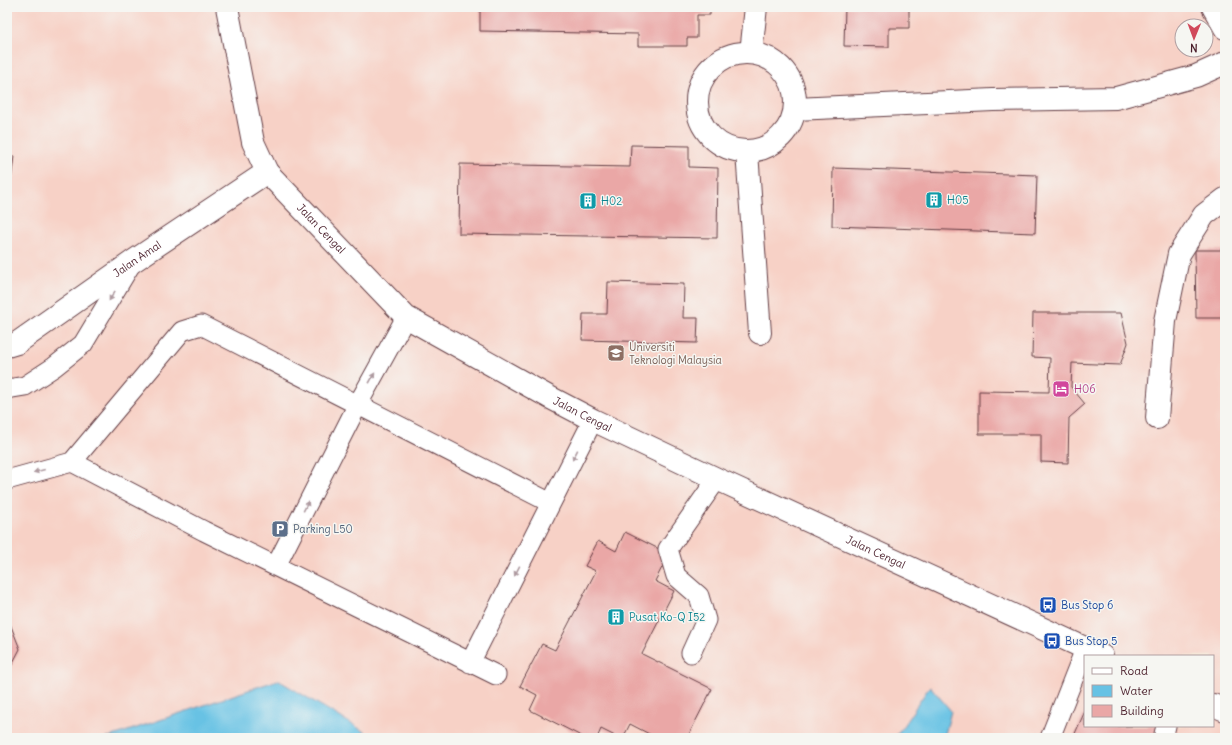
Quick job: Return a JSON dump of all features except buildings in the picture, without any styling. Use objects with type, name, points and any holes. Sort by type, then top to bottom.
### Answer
[{"type":"street","name":"Jalan Cengal","points":[[227,7],[253,142],[267,172],[406,317],[549,398],[593,420],[717,479],[1093,652]]},
{"type":"street","points":[[751,53],[756,7]]},
{"type":"street","points":[[1213,7],[1225,28]]},
{"type":"street","points":[[751,53],[766,57],[780,66],[790,78],[795,93],[795,108],[792,122],[779,139],[761,150],[747,152],[731,150],[717,142],[705,131],[698,116],[696,100],[699,84],[708,71],[720,60],[735,54],[751,53]]},
{"type":"street","points":[[795,108],[993,100],[1116,98],[1196,76],[1225,62]]},
{"type":"street","points":[[747,152],[760,333]]},
{"type":"street","name":"Jalan Amal","points":[[7,346],[18,343],[132,262],[267,172]]},
{"type":"street","points":[[1157,418],[1165,321],[1179,254],[1204,215],[1225,199]]},
{"type":"street","points":[[1214,705],[1225,710]]},
{"type":"lane","points":[[7,390],[25,386],[54,367],[83,344],[132,262]]},
{"type":"lane","points":[[276,566],[358,404],[406,317]]},
{"type":"lane","points":[[7,480],[72,462],[182,331],[201,324],[551,503]]},
{"type":"lane","points":[[470,663],[593,420]]},
{"type":"lane","points":[[72,462],[204,531],[496,675]]},
{"type":"lane","points":[[691,653],[706,620],[699,596],[676,576],[668,549],[717,479]]},
{"type":"lane","points":[[1050,738],[1084,670]]},
{"type":"lane","points":[[1163,738],[1166,727]]},
{"type":"shaded area","name":"Universiti Teknologi Malaysia","points":[[7,7],[1225,7],[1225,738],[7,738]]},
{"type":"water","points":[[278,680],[375,738],[107,738]]},
{"type":"water","points":[[930,686],[951,711],[944,738],[895,738]]},
{"type":"place","name":"H05","points":[[934,200]]},
{"type":"place","name":"H02","points":[[588,201]]},
{"type":"place","name":"Universiti Teknologi Malaysia","points":[[616,353]]},
{"type":"place","name":"H06","points":[[1061,389]]},
{"type":"place","name":"Parking L50","points":[[280,529]]},
{"type":"place","name":"Bus Stop 6","points":[[1048,605]]},
{"type":"place","name":"Pusat Ko-Q I52","points":[[616,617]]},
{"type":"place","name":"Bus Stop 5","points":[[1052,641]]}]
